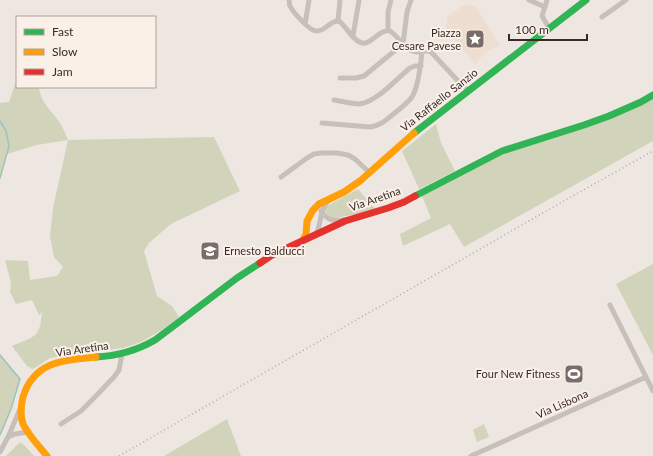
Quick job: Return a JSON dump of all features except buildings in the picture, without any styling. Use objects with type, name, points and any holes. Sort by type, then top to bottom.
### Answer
[{"type":"street","points":[[289,0],[291,7],[303,22],[313,31],[318,31],[334,21],[338,21],[341,22],[358,42],[365,43],[383,31],[388,30],[412,51],[417,52],[428,50],[468,90]]},
{"type":"street","points":[[303,22],[309,0]]},
{"type":"street","points":[[338,21],[340,0]]},
{"type":"street","points":[[353,36],[359,0]]},
{"type":"street","points":[[388,30],[388,12],[391,0]]},
{"type":"street","points":[[340,78],[356,78],[364,76],[403,44],[407,12],[411,0]]},
{"type":"street","points":[[529,0],[545,7]]},
{"type":"street","points":[[547,0],[542,16],[549,28]]},
{"type":"street","name":"Via Raffaello Sanzio","points":[[307,232],[306,224],[308,218],[319,204],[353,187],[402,142],[586,0]]},
{"type":"street","points":[[602,17],[626,0]]},
{"type":"street","points":[[322,123],[370,127],[381,124],[411,98],[414,93],[422,51]]},
{"type":"street","points":[[334,100],[356,104],[368,102],[378,96],[410,68],[420,66]]},
{"type":"street","name":"Via Aretina","points":[[0,452],[8,437],[30,382],[39,371],[49,365],[64,360],[122,354],[137,350],[150,343],[254,266],[276,253],[349,220],[404,202],[502,151],[608,116],[641,102],[653,95]]},
{"type":"street","points":[[281,177],[307,158],[314,154],[321,153],[348,155],[370,173]]},
{"type":"street","points":[[303,240],[307,232],[311,235],[316,234],[319,227],[321,211],[328,200]]},
{"type":"street","points":[[321,211],[331,220],[349,220]]},
{"type":"street","points":[[610,305],[653,391]]},
{"type":"street","name":"Via Aretina","points":[[61,424],[85,407],[114,377],[119,370],[122,354]]},
{"type":"street","name":"Via Lisbona","points":[[471,456],[646,377]]},
{"type":"street","name":"Via Aretina","points":[[21,406],[23,423],[28,432],[47,456]]},
{"type":"street","points":[[12,427],[23,423]]},
{"type":"street","points":[[8,437],[15,434],[28,432]]},
{"type":"green space","points":[[16,81],[16,88],[39,88],[44,102],[60,123],[68,140],[37,145],[7,154],[0,178],[0,103],[9,102]]},
{"type":"green space","points":[[653,98],[653,141],[464,247],[450,224],[403,246],[400,234],[431,218],[422,196],[503,153]]},
{"type":"green space","points":[[436,124],[441,143],[455,171],[419,189],[402,151]]},
{"type":"green space","points":[[214,137],[240,191],[171,224],[149,243],[144,251],[157,296],[172,306],[179,317],[160,331],[141,342],[123,348],[50,358],[33,369],[27,366],[17,353],[18,351],[16,352],[12,346],[34,336],[38,332],[42,312],[39,315],[32,300],[16,304],[10,292],[11,283],[5,260],[28,261],[30,280],[57,276],[63,267],[54,257],[50,236],[53,208],[68,140]]},
{"type":"green space","points":[[358,189],[375,209],[359,214],[334,218],[327,214],[325,209],[327,206]]},
{"type":"green space","points":[[653,264],[653,355],[616,284]]},
{"type":"green space","points":[[0,355],[20,379],[11,409],[0,435]]},
{"type":"green space","points":[[227,419],[241,456],[164,456]]},
{"type":"green space","points":[[484,424],[489,437],[477,442],[473,430]]},
{"type":"green space","points":[[20,442],[34,456],[6,456]]},
{"type":"shaded area","name":"Piazza Cesare Pavese","points":[[467,4],[476,7],[500,45],[489,50],[478,60],[476,64],[448,33],[446,26],[447,17]]},
{"type":"waterway","points":[[0,121],[6,131],[9,146],[0,178]]},
{"type":"waterway","points":[[0,355],[20,379],[11,409],[0,435]]},
{"type":"railway","points":[[119,456],[653,151]]},
{"type":"traffic: fast","points":[[414,133],[586,0]]},
{"type":"traffic: fast","points":[[415,196],[502,151],[609,116],[653,95]]},
{"type":"traffic: fast","points":[[96,357],[126,352],[155,340],[237,278],[260,263]]},
{"type":"traffic: slow","points":[[303,240],[306,234],[307,221],[313,210],[319,204],[344,192],[360,181],[414,133]]},
{"type":"traffic: slow","points":[[47,456],[28,433],[22,421],[22,403],[28,385],[42,369],[62,361],[96,357]]},
{"type":"traffic: jam","points":[[260,263],[272,255],[345,221],[388,208],[415,196]]},
{"type":"place","name":"Piazza Cesare Pavese","points":[[475,39]]},
{"type":"place","name":"Ernesto Balducci","points":[[210,251]]},
{"type":"place","name":"Four New Fitness","points":[[574,374]]}]
